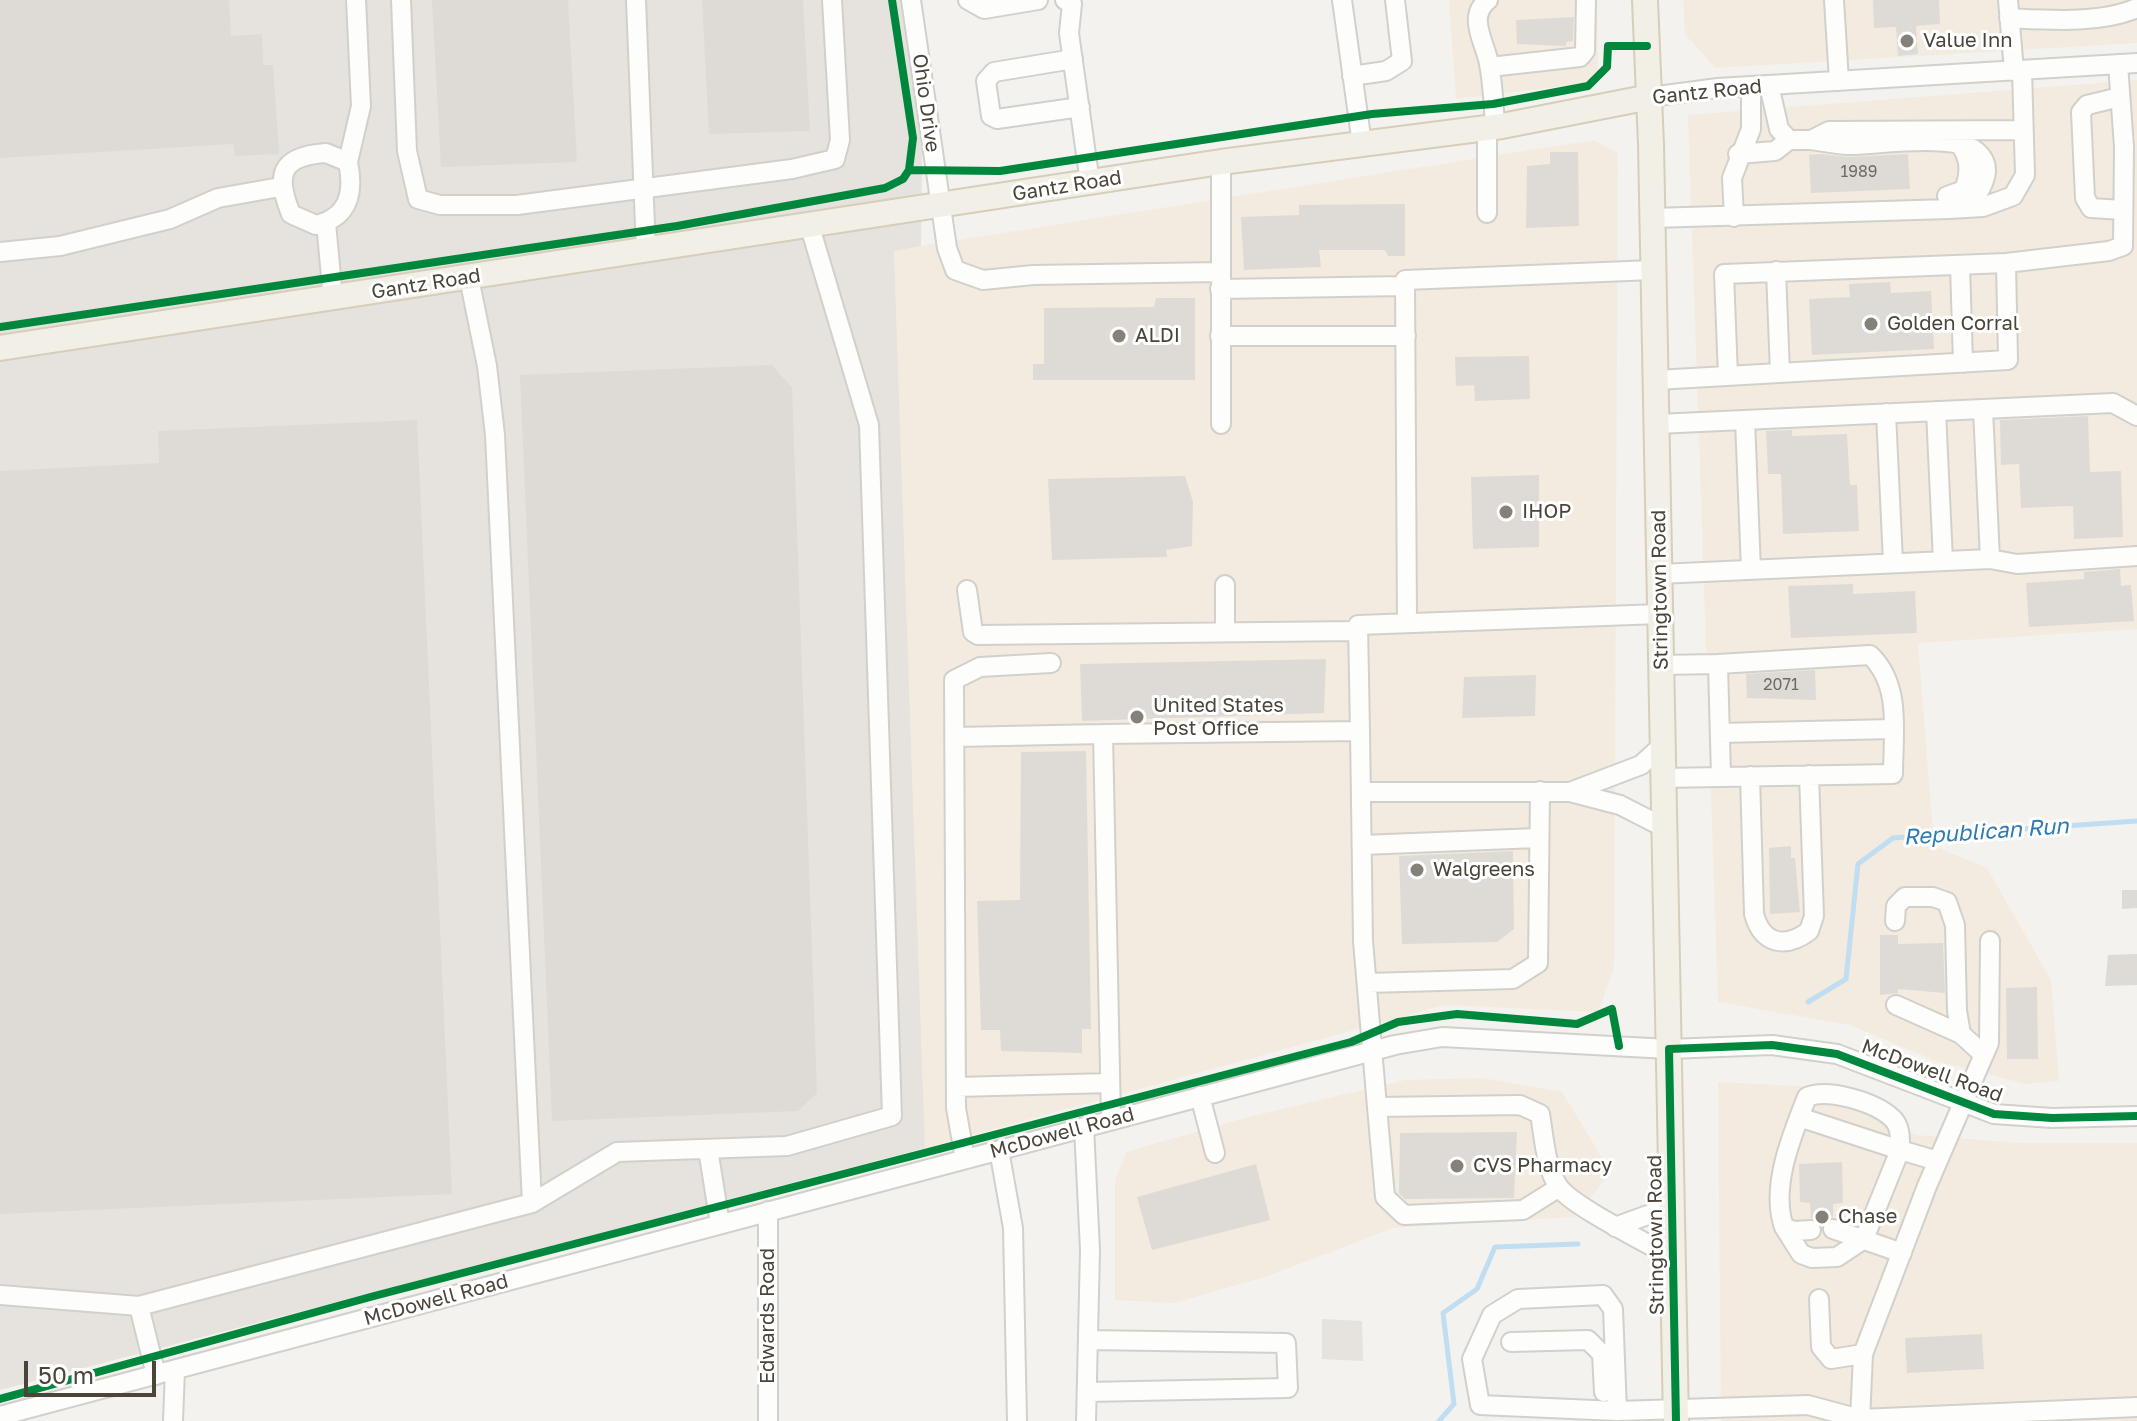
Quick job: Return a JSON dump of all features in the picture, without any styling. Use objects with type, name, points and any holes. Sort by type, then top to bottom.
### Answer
[{"type":"main road","name":"Stringtown Road","points":[[1645,0],[1653,218],[1673,1258],[1681,1418]]},
{"type":"main road","name":"Gantz Road","points":[[0,348],[1221,162],[1491,128],[1650,97]]},
{"type":"street","points":[[348,162],[326,153],[306,154],[285,168],[280,187],[291,214],[316,225],[326,223],[342,211],[353,187],[348,162],[361,106],[356,0]]},
{"type":"street","points":[[401,0],[407,151],[418,199],[440,205],[517,205],[792,169],[835,159],[840,140],[832,0]]},
{"type":"street","points":[[636,0],[646,251]]},
{"type":"street","name":"Ohio Drive","points":[[911,0],[941,206],[955,270],[983,280],[1033,275],[1220,280]]},
{"type":"street","points":[[968,0],[984,9],[1038,0]]},
{"type":"street","points":[[1065,0],[1072,4],[1069,33],[1090,183]]},
{"type":"street","points":[[1342,0],[1362,144]]},
{"type":"street","points":[[1352,76],[1386,71],[1402,61],[1395,0]]},
{"type":"street","points":[[1490,67],[1580,57],[1585,51],[1586,0]]},
{"type":"street","points":[[1834,0],[1839,81]]},
{"type":"street","points":[[1485,2],[1478,23],[1480,43],[1490,67],[1487,213]]},
{"type":"street","points":[[1653,218],[1983,207],[2013,196],[2025,175],[2018,70],[2008,9],[2045,20],[2124,14],[2137,8]]},
{"type":"street","points":[[1073,59],[994,72],[986,81],[991,116],[997,119],[1080,107]]},
{"type":"street","points":[[1728,376],[1724,274],[2006,263],[2109,251],[2123,246],[2120,97],[2128,64]]},
{"type":"street","name":"Gantz Road","points":[[1650,97],[1760,86],[2128,64]]},
{"type":"street","points":[[1760,86],[1779,129],[1789,140]]},
{"type":"street","points":[[1734,217],[1732,178],[1738,154],[1751,129],[1760,86]]},
{"type":"street","points":[[2120,97],[2087,105],[2081,112],[2085,198],[2091,208],[2100,211],[2123,210]]},
{"type":"street","points":[[1811,140],[1829,131],[2023,130]]},
{"type":"street","points":[[1738,154],[1775,151],[1789,140],[1845,145],[1960,145],[1975,150],[1985,163],[1987,179],[1977,195],[1820,205],[1792,215]]},
{"type":"street","points":[[1221,162],[1221,424]]},
{"type":"street","points":[[0,252],[60,246],[170,219],[218,198],[280,187]]},
{"type":"street","points":[[326,223],[333,298]]},
{"type":"street","points":[[0,1295],[139,1306],[532,1203],[617,1152],[787,1146],[892,1116],[869,425],[810,227]]},
{"type":"street","points":[[1656,380],[2008,360],[2006,263]]},
{"type":"street","points":[[1960,265],[1963,363]]},
{"type":"street","points":[[1407,623],[1405,280],[1653,270]]},
{"type":"street","points":[[1776,271],[1780,373]]},
{"type":"street","points":[[469,278],[487,366],[495,435],[532,1203]]},
{"type":"street","points":[[1220,280],[1405,286]]},
{"type":"street","points":[[1220,336],[1406,336]]},
{"type":"street","points":[[1657,424],[2113,403],[2137,416]]},
{"type":"street","points":[[1983,409],[1990,559]]},
{"type":"street","points":[[1936,411],[1943,561]]},
{"type":"street","points":[[1886,413],[1893,562]]},
{"type":"street","points":[[1745,420],[1751,570]]},
{"type":"street","points":[[1659,574],[1990,559],[2017,564],[2137,556]]},
{"type":"street","points":[[1225,585],[1225,630]]},
{"type":"street","points":[[967,590],[973,632],[978,635],[1358,631]]},
{"type":"street","points":[[1558,1188],[1523,1210],[1404,1215],[1385,1197],[1367,983],[1358,625],[1660,614]]},
{"type":"street","points":[[978,635],[980,667]]},
{"type":"street","points":[[1661,665],[1870,655],[1879,663],[1893,695],[1893,774],[1663,778]]},
{"type":"street","points":[[965,1159],[956,1087],[954,680],[980,667],[1051,663]]},
{"type":"street","points":[[1718,664],[1721,777]]},
{"type":"street","points":[[1720,733],[1893,729]]},
{"type":"street","points":[[955,737],[1360,731]]},
{"type":"street","points":[[1103,734],[1111,1120]]},
{"type":"street","points":[[1570,792],[1641,765],[1663,745]]},
{"type":"street","points":[[1750,776],[1754,914],[1758,930],[1769,940],[1785,942],[1809,931],[1814,916],[1809,775]]},
{"type":"street","points":[[1367,983],[1513,979],[1538,963],[1537,838],[1540,791]]},
{"type":"street","points":[[1361,792],[1570,792],[1620,805],[1665,828]]},
{"type":"street","points":[[1362,845],[1537,838]]},
{"type":"street","points":[[1895,921],[1896,906],[1905,897],[1933,897],[1947,902],[1955,925],[1957,1011],[1961,1034]]},
{"type":"street","points":[[1856,1420],[1863,1354],[1938,1161],[1965,1105],[1991,1033],[1990,941]]},
{"type":"street","points":[[1896,1005],[1961,1034],[1984,1055]]},
{"type":"street","name":"McDowell Road","points":[[0,1416],[1375,1050],[1442,1037],[1669,1049],[1772,1045],[1837,1054],[1965,1105],[2019,1117],[2137,1116]]},
{"type":"street","points":[[956,1087],[1110,1083]]},
{"type":"street","points":[[1821,1091],[1831,1092],[1892,1118],[1900,1135],[1900,1150],[1864,1239],[1837,1257],[1812,1258],[1801,1254],[1779,1213],[1780,1193],[1807,1097],[1821,1091]]},
{"type":"street","points":[[1200,1096],[1215,1153]]},
{"type":"street","points":[[1377,1107],[1520,1105],[1540,1114],[1548,1161],[1558,1188],[1615,1227],[1673,1258]]},
{"type":"street","points":[[1799,1117],[1938,1161]]},
{"type":"street","points":[[1084,1127],[1090,1250],[1086,1421]]},
{"type":"street","points":[[708,1149],[720,1224]]},
{"type":"street","points":[[999,1150],[1013,1228],[1017,1421]]},
{"type":"street","points":[[1615,1227],[1672,1206]]},
{"type":"street","name":"Edwards Road","points":[[768,1211],[768,1421]]},
{"type":"street","points":[[1784,1227],[1811,1230]]},
{"type":"street","points":[[1833,1229],[1902,1253]]},
{"type":"street","points":[[1610,1413],[1613,1309],[1603,1295],[1518,1299],[1492,1315],[1472,1359],[1480,1405],[1501,1414],[1610,1413],[1681,1418],[1808,1405],[1856,1420],[1995,1417],[2137,1407]]},
{"type":"street","points":[[1819,1299],[1821,1347],[1831,1359],[1863,1354]]},
{"type":"street","points":[[139,1306],[156,1375]]},
{"type":"street","points":[[1087,1392],[1288,1388],[1286,1343],[1089,1340]]},
{"type":"street","points":[[1511,1342],[1588,1340],[1602,1354],[1610,1413]]},
{"type":"street","points":[[173,1421],[175,1370]]},
{"type":"shaded area","points":[[0,0],[900,0],[922,152],[921,246],[894,251],[925,1148],[0,1390]]},
{"type":"shaded area","points":[[1449,0],[1597,0],[1598,82],[1456,99]]},
{"type":"shaded area","points":[[1683,0],[2137,0],[2137,43],[1715,68],[1685,34]]},
{"type":"shaded area","points":[[2137,80],[2137,629],[1918,643],[1934,846],[1987,868],[2051,980],[2059,1081],[2026,1084],[1936,1061],[1850,1025],[1718,1002],[1688,115]]},
{"type":"shaded area","points":[[1594,140],[1618,153],[1614,968],[1598,1012],[1445,1005],[925,1148],[894,250]]},
{"type":"shaded area","points":[[828,320],[830,357],[607,367],[605,330]]},
{"type":"shaded area","points":[[454,376],[456,412],[240,422],[238,386]]},
{"type":"shaded area","points":[[21,425],[23,463],[0,463],[0,426]]},
{"type":"shaded area","points":[[1483,1078],[1562,1092],[1611,1172],[1575,1217],[1393,1228],[1268,1276],[1174,1303],[1115,1300],[1115,1180],[1126,1152],[1252,1116],[1405,1080]]},
{"type":"shaded area","points":[[1718,1082],[1839,1088],[1916,1135],[2022,1143],[2137,1143],[2137,1421],[1721,1421]]},
{"type":"shaded area","points":[[28,1305],[29,1328],[0,1329],[0,1306]]},
{"type":"shaded area","points":[[1322,1319],[1362,1321],[1363,1361],[1322,1359]]},
{"type":"building","points":[[0,0],[229,0],[231,36],[262,34],[263,65],[273,65],[279,154],[235,156],[233,144],[0,158]]},
{"type":"building","points":[[432,0],[568,0],[577,162],[441,167]]},
{"type":"building","points":[[702,0],[803,0],[810,131],[709,134]]},
{"type":"building","name":"Value Inn","points":[[1873,0],[1939,0],[1940,24],[1916,26],[1918,54],[1898,56],[1896,27],[1874,28]]},
{"type":"building","points":[[1574,17],[1573,41],[1566,42],[1566,46],[1517,44],[1516,20]]},
{"type":"building","points":[[1550,152],[1578,152],[1579,226],[1526,228],[1527,166],[1550,164]]},
{"type":"building","points":[[1908,154],[1910,189],[1811,193],[1809,155],[1848,157]]},
{"type":"building","points":[[1405,204],[1405,256],[1388,256],[1385,250],[1319,250],[1321,267],[1244,270],[1241,217],[1299,215],[1299,205]]},
{"type":"building","name":"Golden Corral","points":[[1890,282],[1891,293],[1931,291],[1934,349],[1812,355],[1809,299],[1850,297],[1849,284]]},
{"type":"building","name":"ALDI","points":[[1156,298],[1195,298],[1195,380],[1033,380],[1033,364],[1044,364],[1044,308],[1154,307]]},
{"type":"building","points":[[1529,356],[1530,399],[1475,401],[1474,385],[1456,386],[1455,357]]},
{"type":"building","points":[[772,365],[792,388],[817,1093],[798,1111],[552,1121],[520,375]]},
{"type":"building","points":[[2088,416],[2090,472],[2121,471],[2123,537],[2074,539],[2073,506],[2021,508],[2019,464],[2001,465],[2000,420]]},
{"type":"building","points":[[417,420],[452,1194],[0,1214],[0,471],[159,463],[158,431]]},
{"type":"building","points":[[1792,430],[1792,436],[1847,434],[1850,485],[1857,485],[1859,531],[1783,534],[1781,474],[1768,474],[1766,431]]},
{"type":"building","name":"IHOP","points":[[1539,475],[1539,547],[1473,549],[1471,477]]},
{"type":"building","points":[[1185,476],[1193,502],[1192,546],[1166,550],[1167,557],[1052,560],[1048,479]]},
{"type":"building","points":[[2120,569],[2121,586],[2131,585],[2134,621],[2029,627],[2026,583],[2084,579],[2084,572]]},
{"type":"building","points":[[1853,584],[1853,594],[1915,591],[1917,633],[1791,638],[1788,586]]},
{"type":"building","points":[[1326,659],[1324,713],[1082,721],[1080,664]]},
{"type":"building","points":[[1815,670],[1816,700],[1747,698],[1746,674]]},
{"type":"building","points":[[1536,675],[1535,716],[1462,718],[1464,677]]},
{"type":"building","points":[[1086,751],[1091,1029],[1082,1029],[1082,1053],[1001,1051],[1000,1030],[981,1030],[977,901],[1020,900],[1021,752]]},
{"type":"building","points":[[1791,846],[1800,912],[1770,914],[1769,848]]},
{"type":"building","name":"Walgreens","points":[[1513,851],[1514,929],[1497,942],[1402,944],[1399,856]]},
{"type":"building","points":[[2122,890],[2137,890],[2137,908],[2122,909]]},
{"type":"building","points":[[1880,935],[1898,935],[1898,944],[1943,943],[1945,993],[1898,989],[1898,993],[1880,995]]},
{"type":"building","points":[[2137,954],[2137,985],[2105,986],[2108,955]]},
{"type":"building","points":[[2037,987],[2038,1059],[2007,1059],[2006,988]]},
{"type":"building","name":"CVS Pharmacy","points":[[1517,1132],[1514,1198],[1405,1199],[1399,1193],[1400,1133]]},
{"type":"building","name":"Chase","points":[[1842,1162],[1843,1203],[1833,1204],[1833,1217],[1822,1225],[1811,1218],[1810,1203],[1800,1202],[1799,1164]]},
{"type":"building","points":[[1256,1164],[1270,1220],[1152,1250],[1137,1197]]},
{"type":"building","points":[[1982,1334],[1984,1369],[1907,1373],[1905,1338]]},
{"type":"waterway","name":"Republican Run","points":[[1808,1002],[1846,979],[1858,864],[1893,838],[2137,821]]},
{"type":"waterway","name":"Republican Run","points":[[1439,1421],[1454,1404],[1443,1313],[1477,1289],[1495,1247],[1578,1244]]},
{"type":"cycle path","points":[[892,0],[913,138],[909,170]]},
{"type":"cycle path","points":[[0,327],[677,226],[885,188],[903,179],[909,170],[1000,171],[1372,114],[1493,104],[1588,86],[1607,67],[1608,46],[1647,46]]},
{"type":"cycle path","points":[[0,1399],[374,1296],[1351,1042],[1398,1022],[1457,1014],[1577,1024],[1612,1009],[1619,1046]]},
{"type":"cycle path","points":[[1676,1421],[1669,1049],[1772,1045],[1837,1054],[1994,1114],[2052,1118],[2137,1116]]},
{"type":"place","name":"Value Inn","points":[[1907,41]]},
{"type":"place","name":"Golden Corral","points":[[1871,324]]},
{"type":"place","name":"ALDI","points":[[1119,336]]},
{"type":"place","name":"IHOP","points":[[1506,512]]},
{"type":"place","name":"United States Post Office","points":[[1137,717]]},
{"type":"place","name":"Walgreens","points":[[1417,870]]},
{"type":"place","name":"CVS Pharmacy","points":[[1457,1166]]},
{"type":"place","name":"Chase","points":[[1822,1217]]}]
